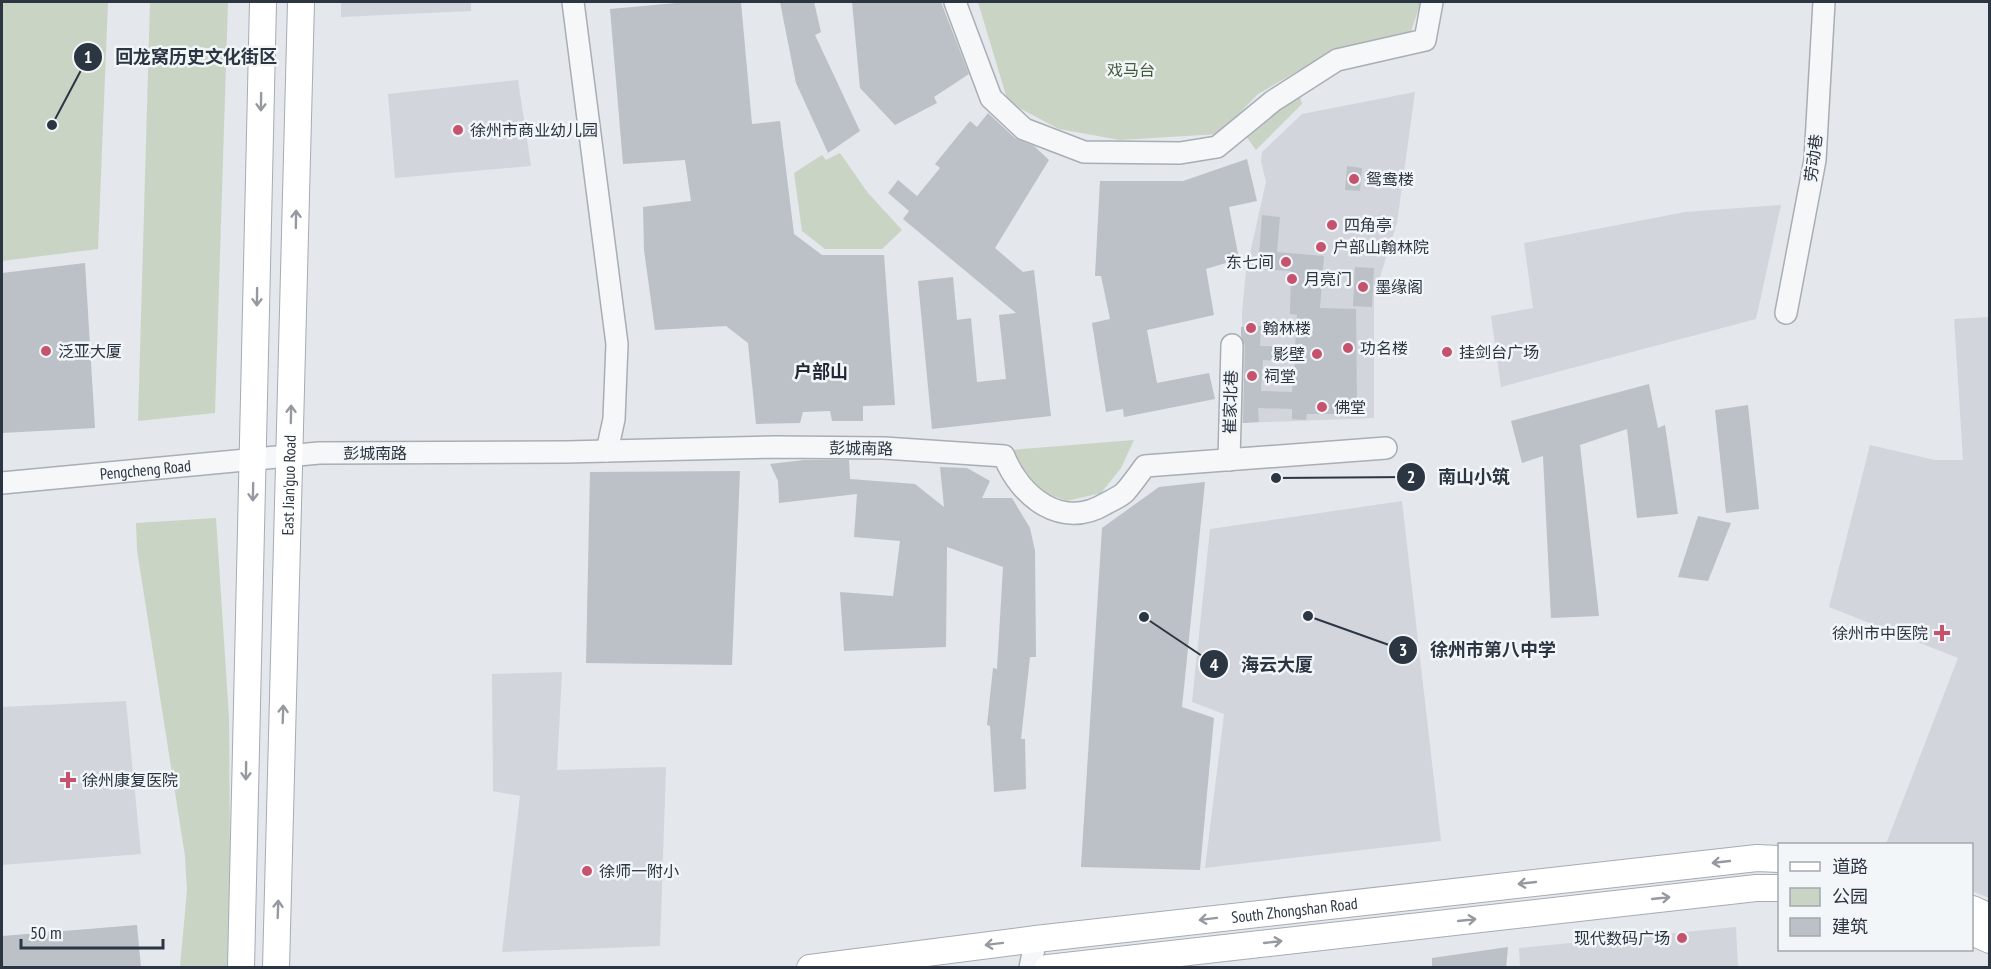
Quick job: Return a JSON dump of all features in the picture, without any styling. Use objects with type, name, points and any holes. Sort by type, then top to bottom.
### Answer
[{"type":"main road","points":[[241,968],[263,2]]},
{"type":"main road","name":"East Jian'guo Road","points":[[276,968],[301,2]]},
{"type":"main road","name":"South Zhongshan Road","points":[[810,968],[1036,939],[1745,860],[1778,859]]},
{"type":"main road","name":"South Zhongshan Road","points":[[1048,968],[1756,888],[1778,888]]},
{"type":"main road","points":[[1973,910],[1989,917]]},
{"type":"main road","points":[[1973,933],[1989,940]]},
{"type":"street","points":[[573,2],[616,344],[614,419],[607,451]]},
{"type":"street","points":[[955,2],[991,98],[1024,129],[1084,152],[1180,153],[1217,147],[1273,100],[1337,60],[1425,40],[1432,2]]},
{"type":"street","name":"劳动巷","points":[[1786,313],[1815,160],[1824,2]]},
{"type":"street","name":"崔家北巷","points":[[1229,460],[1232,345]]},
{"type":"street","name":"彭城南路","points":[[290,456],[319,453],[884,448],[1004,456],[1011,473],[1026,494],[1053,511],[1075,515],[1094,511],[1124,493],[1146,466],[1386,448]]},
{"type":"street","name":"Pengcheng Road","points":[[2,483],[290,456]]},
{"type":"street","points":[[1030,968],[1036,939]]},
{"type":"shaded area","points":[[341,2],[471,2],[471,11],[341,17]]},
{"type":"shaded area","name":"徐州市商业幼儿园","points":[[518,80],[531,166],[395,178],[388,94]]},
{"type":"shaded area","name":"户部山翰林院","points":[[1415,92],[1397,223],[1374,296],[1374,418],[1242,423],[1242,312],[1246,271],[1266,182],[1261,161],[1262,152],[1302,114]]},
{"type":"shaded area","points":[[1781,205],[1756,319],[1501,387],[1491,316],[1533,308],[1524,243],[1685,212]]},
{"type":"shaded area","name":"徐州市中医院","points":[[1990,317],[1989,898],[1973,891],[1973,843],[1886,843],[1958,658],[1829,607],[1870,445],[1935,460],[1963,460],[1954,319]]},
{"type":"shaded area","points":[[1402,501],[1441,841],[1205,868],[1224,714],[1192,702],[1210,529]]},
{"type":"shaded area","name":"徐师一附小","points":[[562,672],[557,770],[666,767],[660,946],[502,952],[520,796],[493,791],[492,674]]},
{"type":"shaded area","name":"徐州康复医院","points":[[126,701],[141,854],[2,865],[2,707]]},
{"type":"shaded area","name":"现代数码广场","points":[[1736,927],[1738,967],[1520,967],[1519,948]]},
{"type":"green space","points":[[2,2],[108,2],[98,249],[2,261]]},
{"type":"green space","points":[[150,2],[228,2],[215,413],[138,421]]},
{"type":"green space","name":"戏马台","points":[[978,2],[1421,2],[1408,40],[1336,49],[1258,94],[1219,134],[1120,140],[1059,129],[1008,102]]},
{"type":"green space","points":[[1298,90],[1302,104],[1256,150],[1243,132]]},
{"type":"green space","points":[[840,153],[868,193],[902,230],[882,249],[825,249],[802,231],[794,173],[822,155],[826,160]]},
{"type":"green space","points":[[1134,440],[1121,468],[1101,493],[1067,501],[1034,489],[1010,450]]},
{"type":"green space","points":[[216,518],[229,718],[231,967],[180,967],[187,890],[185,856],[137,550],[136,523]]},
{"type":"building","points":[[687,2],[741,2],[752,124],[780,121],[794,234],[822,255],[884,255],[895,405],[863,406],[863,421],[832,421],[830,411],[803,412],[800,423],[756,424],[748,343],[726,326],[655,330],[644,250],[643,207],[691,201],[685,160],[623,164],[610,9]]},
{"type":"building","points":[[780,2],[814,2],[821,32],[815,35],[860,131],[828,153],[796,83]]},
{"type":"building","points":[[852,2],[941,2],[969,74],[934,97],[937,103],[895,125],[860,88]]},
{"type":"building","points":[[988,113],[1015,138],[1034,146],[1049,160],[995,248],[1023,272],[1034,270],[1051,416],[932,429],[918,281],[953,277],[957,320],[971,318],[977,382],[1006,379],[999,315],[1016,313],[903,219],[909,211],[888,193],[898,180],[917,196],[940,168],[935,164],[970,121],[977,127]]},
{"type":"building","points":[[1247,159],[1257,201],[1229,207],[1239,259],[1206,269],[1214,315],[1147,330],[1157,383],[1209,373],[1215,399],[1124,417],[1123,409],[1106,412],[1092,323],[1110,319],[1101,276],[1095,276],[1100,181],[1183,181]]},
{"type":"building","name":"鸳鸯楼","points":[[1347,166],[1362,168],[1360,191],[1345,190]]},
{"type":"building","points":[[1262,215],[1280,217],[1277,252],[1324,256],[1320,308],[1356,309],[1357,404],[1335,404],[1334,414],[1307,414],[1306,420],[1292,419],[1292,409],[1258,408],[1259,422],[1243,423],[1245,345],[1241,336],[1241,327],[1261,326],[1260,346],[1295,347],[1297,315],[1290,314],[1291,271],[1258,269]],"holes":[[[1263,360],[1295,362],[1292,392],[1261,391]]]},
{"type":"building","name":"泛亚大厦","points":[[85,263],[95,428],[2,433],[2,273]]},
{"type":"building","name":"墨缘阁","points":[[1355,267],[1374,268],[1372,307],[1353,306]]},
{"type":"building","points":[[1649,384],[1658,428],[1665,425],[1678,514],[1637,518],[1627,429],[1580,445],[1599,616],[1551,618],[1543,456],[1522,463],[1511,421]]},
{"type":"building","points":[[1748,405],[1759,509],[1726,513],[1715,410]]},
{"type":"building","points":[[804,460],[849,460],[850,479],[915,484],[944,507],[940,467],[967,468],[990,481],[982,498],[1012,498],[1030,528],[1035,551],[1036,657],[1030,657],[1021,739],[1025,739],[1026,789],[994,792],[990,726],[987,725],[993,668],[997,669],[1003,567],[947,547],[946,647],[844,651],[840,592],[893,596],[900,541],[854,537],[857,494],[779,503],[778,481],[770,464]]},
{"type":"building","points":[[740,471],[732,665],[586,663],[590,472]]},
{"type":"building","points":[[1205,482],[1182,707],[1214,718],[1200,870],[1081,867],[1102,528],[1159,487]]},
{"type":"building","points":[[1698,516],[1731,523],[1708,581],[1678,577]]},
{"type":"building","points":[[137,925],[141,968],[2,968],[2,936]]},
{"type":"building","points":[[1508,947],[1506,968],[1432,968],[1432,958]]},
{"type":"place","name":"回龙窝历史文化街区","points":[[52,125]]},
{"type":"place","name":"徐州市商业幼儿园","points":[[458,130]]},
{"type":"place","name":"鸳鸯楼","points":[[1354,179]]},
{"type":"place","name":"四角亭","points":[[1332,225]]},
{"type":"place","name":"户部山翰林院","points":[[1321,247]]},
{"type":"place","name":"东七间","points":[[1286,262]]},
{"type":"place","name":"月亮门","points":[[1292,279]]},
{"type":"place","name":"墨缘阁","points":[[1363,287]]},
{"type":"place","name":"翰林楼","points":[[1251,328]]},
{"type":"place","name":"功名楼","points":[[1348,348]]},
{"type":"place","name":"泛亚大厦","points":[[46,351]]},
{"type":"place","name":"挂剑台广场","points":[[1447,352]]},
{"type":"place","name":"影壁","points":[[1317,354]]},
{"type":"place","name":"祠堂","points":[[1252,376]]},
{"type":"place","name":"佛堂","points":[[1322,407]]},
{"type":"place","name":"南山小筑","points":[[1276,478]]},
{"type":"place","name":"徐州市第八中学","points":[[1308,616]]},
{"type":"place","name":"海云大厦","points":[[1144,617]]},
{"type":"place","name":"徐州市中医院","points":[[1942,633]]},
{"type":"place","name":"徐州康复医院","points":[[68,780]]},
{"type":"place","name":"徐师一附小","points":[[587,871]]},
{"type":"place","name":"现代数码广场","points":[[1682,938]]},
{"type":"district","name":"户部山","points":[[821,371]]}]
